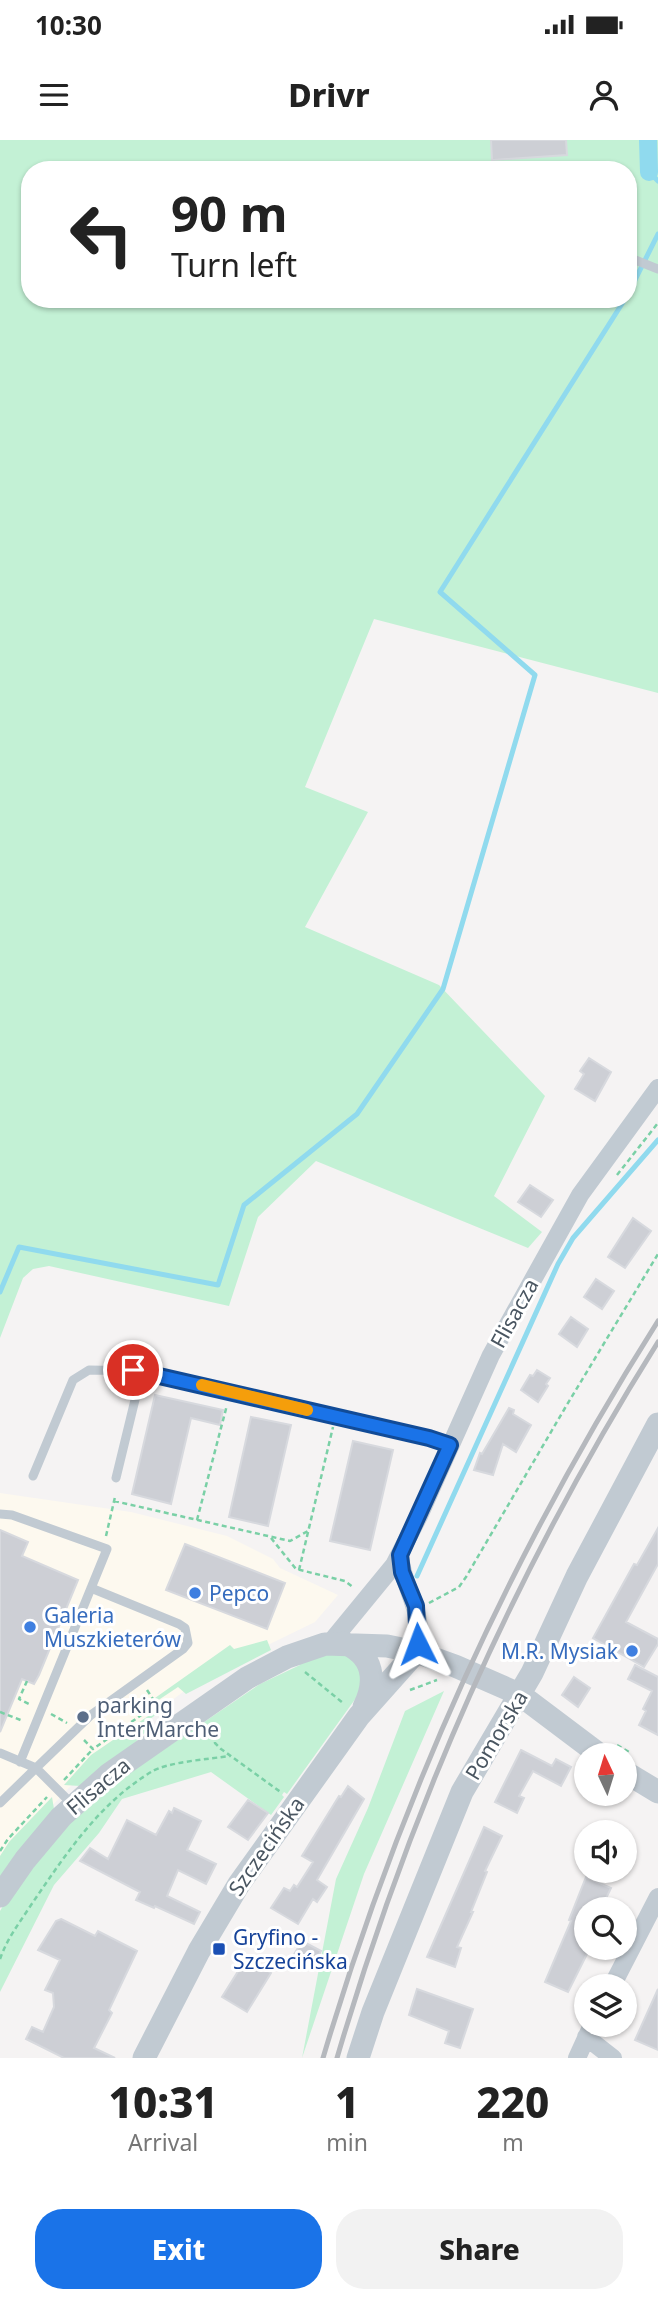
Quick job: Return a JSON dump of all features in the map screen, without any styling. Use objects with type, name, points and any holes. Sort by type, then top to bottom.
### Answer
[{"type":"street","name":"Flisacza","points":[[337,1643],[400,1555],[491,1355],[580,1195],[658,1088]]},
{"type":"street","name":"Pomorska","points":[[358,2058],[373,2012],[462,1792],[542,1654],[578,1576],[658,1424]]},
{"type":"street","points":[[400,1555],[402,1572],[416,1606],[419,1634],[415,1652]]},
{"type":"street","name":"Flisacza","points":[[0,1896],[32,1850],[73,1805],[152,1742],[235,1685],[287,1657],[337,1643],[387,1646],[415,1652],[455,1666],[519,1694],[584,1743]]},
{"type":"street","points":[[337,1643],[353,1647],[363,1658],[373,1678],[371,1692],[354,1712]]},
{"type":"street","name":"Szczecińska","points":[[145,2058],[223,1908],[354,1712],[415,1652]]},
{"type":"street","points":[[637,1779],[658,1792]]},
{"type":"street","points":[[618,1974],[658,1896]]},
{"type":"street","points":[[577,2058],[586,2037]]},
{"type":"street","points":[[594,2037],[613,2058]]},
{"type":"lane","points":[[637,261],[658,269]]},
{"type":"lane","points":[[33,1476],[73,1380],[89,1370],[142,1371],[450,1445]]},
{"type":"lane","points":[[116,1478],[142,1371]]},
{"type":"lane","points":[[0,1514],[12,1515],[107,1549],[20,1762]]},
{"type":"lane","points":[[0,1803],[92,1715],[188,1643],[185,1628],[179,1624],[91,1588]]},
{"type":"lane","points":[[0,1753],[36,1768],[73,1805]]},
{"type":"path","points":[[416,1606],[433,1602],[459,1587],[658,1254]]},
{"type":"path","points":[[197,1520],[229,1392]]},
{"type":"path","points":[[299,1570],[335,1416]]},
{"type":"path","points":[[96,1544],[98,1540],[104,1542],[115,1499],[290,1541],[308,1531]]},
{"type":"path","points":[[270,1537],[299,1570],[345,1581],[359,1593]]},
{"type":"path","points":[[302,1670],[354,1712]]},
{"type":"path","points":[[407,1691],[440,1679]]},
{"type":"path","points":[[27,1681],[19,1699],[63,1719],[93,1749]]},
{"type":"path","points":[[153,1699],[163,1714]]},
{"type":"path","points":[[0,1851],[8,1839],[93,1749],[157,1704],[167,1701],[172,1707]]},
{"type":"path","points":[[0,1959],[7,1940],[40,1891],[84,1830],[104,1809],[152,1770],[230,1756]]},
{"type":"shaded area","points":[[0,1493],[131,1512],[227,1536],[273,1559],[280,1568],[338,1595],[315,1622],[204,1676],[101,1754],[14,1846],[0,1869]]},
{"type":"green space","points":[[0,140],[658,140],[658,693],[374,619],[305,787],[368,812],[305,927],[439,985],[545,1096],[494,1196],[542,1232],[528,1248],[316,1161],[258,1217],[229,1306],[49,1266],[33,1269],[23,1278],[0,1338]]},
{"type":"green space","points":[[267,1640],[271,1650],[186,1694],[178,1687],[157,1701],[155,1698],[230,1645],[234,1649]]},
{"type":"green space","points":[[329,1651],[355,1658],[366,1684],[287,1794],[284,1792],[284,1797],[271,1815],[211,1772],[122,1799],[99,1833],[54,1885],[0,1992],[0,1911],[12,1891],[89,1800],[260,1684],[300,1665],[298,1660]]},
{"type":"green space","points":[[444,1691],[364,1874],[302,2058],[336,1879],[368,1808],[405,1711]]},
{"type":"green space","points":[[157,1710],[158,1713],[145,1723],[148,1727],[153,1724],[126,1752],[80,1786],[64,1785],[91,1755]]},
{"type":"green space","points":[[52,1797],[54,1809],[0,1882],[0,1856],[9,1842]]},
{"type":"building","points":[[491,140],[566,140],[567,155],[492,160]]},
{"type":"building","points":[[589,1058],[611,1072],[595,1101],[575,1089],[584,1074],[580,1071]]},
{"type":"building","points":[[530,1185],[553,1200],[541,1217],[518,1202]]},
{"type":"building","points":[[633,1218],[651,1231],[625,1268],[608,1257]]},
{"type":"building","points":[[596,1279],[614,1291],[602,1309],[584,1297]]},
{"type":"building","points":[[571,1317],[588,1329],[577,1347],[559,1334]]},
{"type":"building","points":[[537,1370],[550,1378],[538,1402],[521,1390],[530,1375],[533,1376]]},
{"type":"building","points":[[155,1395],[223,1410],[220,1425],[191,1418],[171,1504],[132,1494]]},
{"type":"building","points":[[509,1408],[514,1410],[513,1414],[531,1425],[516,1452],[503,1444],[493,1475],[474,1470],[480,1453],[482,1454]]},
{"type":"building","points":[[251,1417],[291,1425],[268,1526],[229,1517]]},
{"type":"building","points":[[353,1441],[393,1450],[370,1550],[330,1541]]},
{"type":"building","points":[[658,1528],[658,1564],[626,1622],[658,1639],[658,1644],[644,1667],[593,1638],[634,1564],[637,1565]]},
{"type":"building","name":"Galeria Muszkieterów","points":[[0,1530],[28,1542],[22,1556],[78,1580],[39,1675],[34,1684],[22,1679],[0,1732]]},
{"type":"building","points":[[185,1544],[285,1583],[267,1629],[166,1590]]},
{"type":"building","points":[[635,1665],[658,1677],[658,1735],[639,1725],[652,1691],[628,1679]]},
{"type":"building","points":[[574,1677],[590,1688],[578,1707],[562,1695]]},
{"type":"building","points":[[521,1750],[552,1766],[556,1759],[571,1767],[561,1786],[533,1771],[519,1796],[524,1798],[517,1813],[495,1802]]},
{"type":"building","points":[[348,1786],[364,1799],[317,1880],[327,1887],[317,1902],[313,1899],[298,1924],[271,1908],[284,1888],[290,1891],[294,1885],[297,1887],[313,1862],[302,1856]]},
{"type":"building","points":[[248,1800],[268,1813],[248,1840],[228,1827]]},
{"type":"building","points":[[174,1808],[201,1821],[187,1850],[216,1864],[206,1884],[178,1870],[167,1896],[200,1912],[194,1924],[136,1900],[140,1892],[80,1861],[90,1848],[108,1859],[127,1820],[156,1835],[169,1811],[172,1813]]},
{"type":"building","points":[[484,1827],[502,1836],[485,1871],[487,1872],[473,1912],[457,1947],[461,1948],[455,1967],[427,1957]]},
{"type":"building","points":[[584,1883],[600,1883],[611,1888],[607,1897],[578,1897]]},
{"type":"building","points":[[574,1907],[574,1960],[584,1960],[577,1974],[574,1974],[568,1992],[545,1982],[571,1921],[569,1920]]},
{"type":"building","points":[[61,1919],[95,1936],[98,1931],[137,1951],[109,2010],[112,2013],[94,2048],[115,2058],[64,2058],[26,2039],[32,2027],[43,2032],[54,2007],[53,1993],[45,1990],[60,1960],[38,1950],[56,1921]]},
{"type":"building","points":[[302,1941],[321,1951],[313,1966],[293,1956]]},
{"type":"building","points":[[247,1957],[271,1973],[247,2012],[222,1997]]},
{"type":"building","points":[[417,1989],[473,2009],[460,2048],[445,2043],[449,2031],[409,2015]]},
{"type":"building","points":[[658,1989],[658,2050],[635,2040]]},
{"type":"waterway","points":[[648,140],[649,172]]},
{"type":"waterway","points":[[649,172],[658,181]]},
{"type":"waterway","points":[[637,276],[658,234]]},
{"type":"waterway","points":[[0,1292],[19,1247],[218,1285],[244,1205],[357,1114],[443,989],[535,675],[440,592],[619,308]]},
{"type":"waterway","points":[[417,1576],[558,1264],[573,1238],[658,1140]]},
{"type":"railway","points":[[323,2058],[387,1865],[465,1678],[555,1496],[658,1321]]},
{"type":"railway","points":[[337,2058],[399,1871],[473,1689],[514,1600],[559,1513],[658,1342]]},
{"type":"slow traffic","points":[[202,1385],[307,1410]]},
{"type":"place","name":"Pepco","points":[[195,1593]]},
{"type":"place","name":"Galeria Muszkieterów","points":[[30,1627]]},
{"type":"place","name":"M.R. Mysiak","points":[[632,1651]]},
{"type":"place","name":"parking InterMarche","points":[[83,1717]]},
{"type":"place","name":"Gryfino - Szczecińska","points":[[219,1949]]},
{"type":"route","points":[[133,1370],[450,1445],[400,1555],[402,1572],[416,1606],[418,1644]]}]
